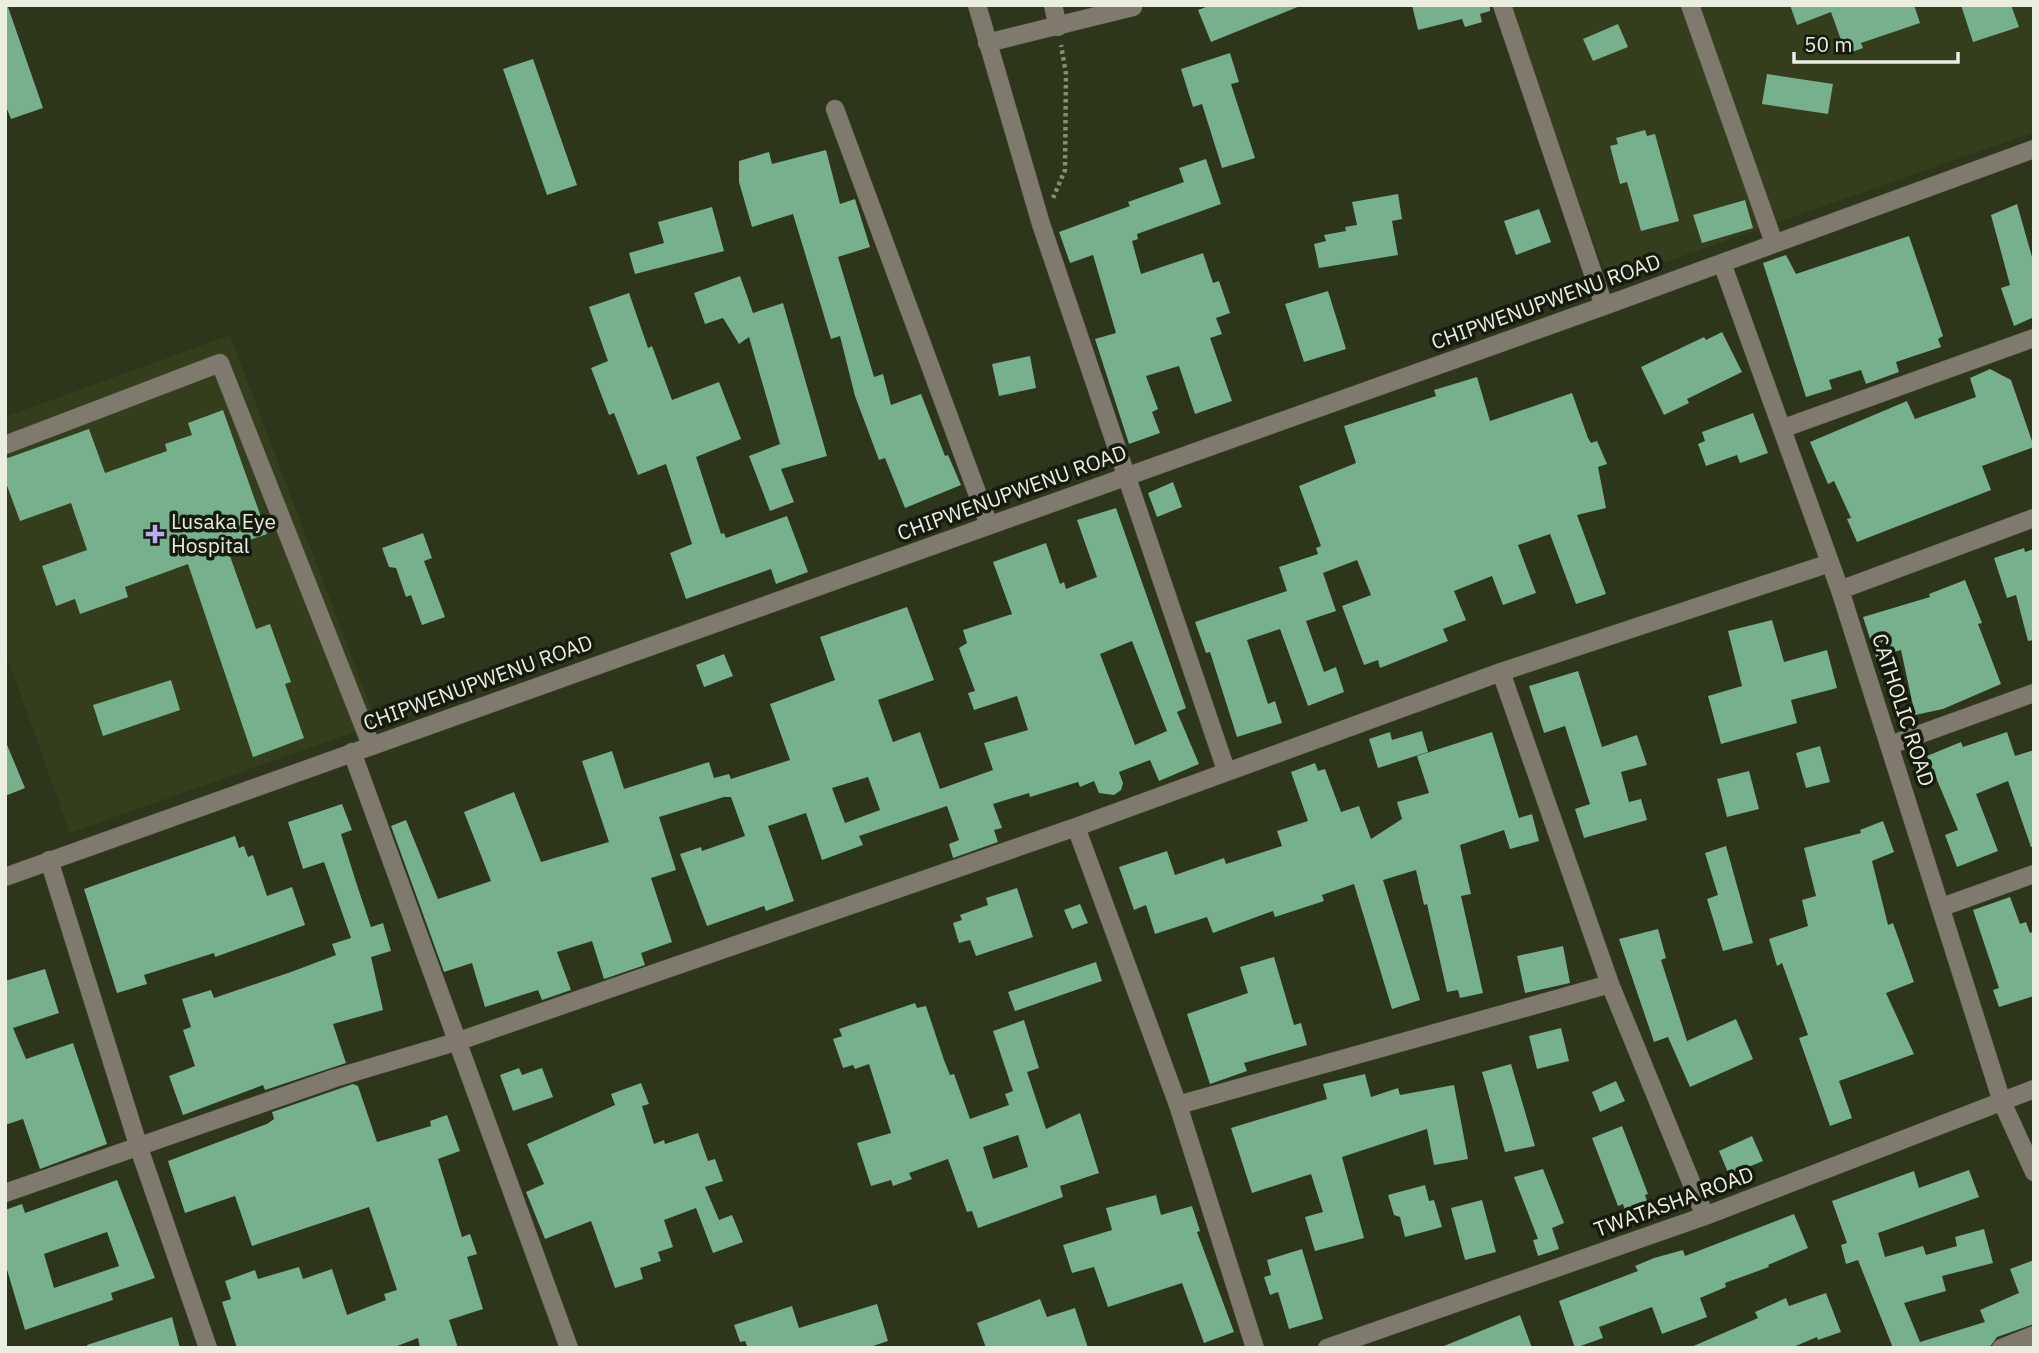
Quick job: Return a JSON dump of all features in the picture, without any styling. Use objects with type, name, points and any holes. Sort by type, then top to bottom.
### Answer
[{"type":"street","points":[[978,5],[1041,224],[1226,770]]},
{"type":"street","points":[[1053,5],[1059,27]]},
{"type":"street","points":[[1502,5],[1604,306]]},
{"type":"street","points":[[1690,5],[1774,243]]},
{"type":"street","points":[[987,43],[1133,7]]},
{"type":"street","points":[[835,109],[989,525]]},
{"type":"street","name":"CHIPWENUPWENU ROAD","points":[[5,877],[1604,306],[2034,149]]},
{"type":"street","name":"CATHOLIC ROAD","points":[[1722,263],[1784,428],[1840,590],[2002,1102],[2034,1172]]},
{"type":"street","points":[[1784,428],[2034,338]]},
{"type":"street","points":[[5,445],[220,363],[371,745]]},
{"type":"street","points":[[1840,590],[2034,518]]},
{"type":"street","points":[[5,1193],[335,1077],[459,1041],[1076,827],[1226,770],[1501,673],[1830,563]]},
{"type":"street","points":[[1501,673],[1610,984],[1705,1216]]},
{"type":"street","points":[[1890,745],[2034,693]]},
{"type":"street","points":[[352,752],[569,1348]]},
{"type":"street","points":[[1076,827],[1178,1105],[1255,1348]]},
{"type":"street","points":[[49,860],[139,1148],[208,1348]]},
{"type":"street","points":[[1942,907],[2034,874]]},
{"type":"street","points":[[1178,1105],[1610,984]]},
{"type":"street","name":"TWATASHA ROAD","points":[[1327,1348],[1705,1216],[2034,1089]]},
{"type":"street","points":[[2001,1348],[2034,1335]]},
{"type":"path","points":[[1041,224],[1065,170],[1066,74],[1059,27]]},
{"type":"shaded area","points":[[1505,5],[2034,5],[2034,132],[1609,282]]},
{"type":"shaded area","name":"Lusaka Eye Hospital","points":[[230,335],[377,724],[70,833],[5,651],[5,417]]},
{"type":"building","points":[[1211,5],[1300,6],[1211,42],[1198,10]]},
{"type":"building","points":[[1412,5],[1490,5],[1490,11],[1480,14],[1482,22],[1465,27],[1462,19],[1418,30]]},
{"type":"building","points":[[1790,5],[1914,5],[1920,23],[1861,43],[1863,48],[1846,54],[1831,12],[1797,25]]},
{"type":"building","points":[[1961,5],[2011,5],[2019,27],[1973,42]]},
{"type":"building","points":[[5,7],[8,7],[43,108],[11,119],[5,104]]},
{"type":"building","points":[[1618,24],[1628,47],[1593,61],[1583,39]]},
{"type":"building","points":[[1230,53],[1239,82],[1231,84],[1255,158],[1222,168],[1202,104],[1193,107],[1181,69]]},
{"type":"building","points":[[533,59],[577,185],[547,195],[503,69]]},
{"type":"building","points":[[1767,74],[1833,84],[1828,114],[1762,104]]},
{"type":"building","points":[[1645,130],[1647,136],[1655,134],[1679,221],[1641,231],[1627,182],[1620,184],[1610,146],[1618,144],[1616,138]]},
{"type":"building","points":[[826,150],[840,204],[855,199],[870,247],[838,257],[874,377],[883,374],[891,405],[921,394],[945,456],[948,455],[961,485],[905,508],[885,458],[879,460],[855,396],[840,336],[831,339],[793,214],[752,227],[739,182],[739,161],[769,152],[772,164]]},
{"type":"building","points":[[1206,159],[1221,204],[1137,234],[1138,239],[1132,241],[1141,274],[1203,253],[1213,283],[1219,281],[1230,313],[1216,318],[1222,334],[1210,338],[1232,401],[1195,414],[1179,366],[1146,376],[1158,409],[1152,412],[1160,433],[1129,444],[1095,339],[1116,333],[1093,255],[1070,263],[1059,232],[1130,206],[1128,202],[1184,182],[1179,168]]},
{"type":"building","points":[[1398,194],[1402,219],[1392,221],[1398,255],[1319,268],[1314,244],[1326,241],[1324,235],[1346,231],[1345,227],[1357,225],[1352,202]]},
{"type":"building","points":[[1745,200],[1753,228],[1702,243],[1693,215]]},
{"type":"building","points":[[2017,204],[2034,264],[2034,317],[2014,326],[2001,288],[2010,285],[1991,215]]},
{"type":"building","points":[[712,207],[724,251],[635,274],[629,253],[664,243],[658,222]]},
{"type":"building","points":[[1539,209],[1551,242],[1516,255],[1504,221]]},
{"type":"building","points":[[1909,236],[1943,336],[1938,339],[1941,347],[1896,362],[1899,372],[1866,384],[1861,370],[1829,380],[1832,389],[1806,397],[1763,263],[1786,255],[1796,274]]},
{"type":"building","points":[[740,276],[753,313],[783,303],[827,456],[781,469],[794,502],[770,511],[749,456],[780,444],[749,337],[739,344],[723,318],[705,324],[694,293]]},
{"type":"building","points":[[1328,291],[1346,349],[1304,362],[1285,304]]},
{"type":"building","points":[[629,293],[648,348],[652,346],[672,400],[719,382],[741,439],[696,457],[721,534],[724,533],[726,538],[787,516],[808,572],[776,584],[771,569],[686,599],[670,553],[692,544],[666,464],[638,475],[614,413],[609,415],[591,368],[608,361],[589,307]]},
{"type":"building","points":[[1722,332],[1742,372],[1687,399],[1689,403],[1664,415],[1641,367],[1704,337],[1706,340]]},
{"type":"building","points":[[1030,356],[1036,388],[999,396],[992,364]]},
{"type":"building","points":[[1990,369],[2011,380],[2034,447],[1982,466],[1991,490],[1857,542],[1847,519],[1851,518],[1834,481],[1828,484],[1810,442],[1907,401],[1915,419],[1976,397],[1970,378]]},
{"type":"building","points":[[1477,377],[1490,421],[1572,393],[1588,438],[1591,443],[1597,441],[1607,464],[1598,467],[1606,508],[1577,515],[1606,594],[1576,604],[1550,534],[1518,545],[1536,593],[1503,605],[1492,576],[1454,591],[1466,620],[1443,629],[1448,641],[1380,668],[1378,660],[1364,665],[1342,606],[1371,595],[1357,560],[1323,573],[1336,611],[1306,621],[1324,672],[1336,667],[1344,692],[1308,706],[1280,629],[1247,640],[1268,704],[1275,701],[1282,723],[1237,737],[1210,652],[1206,653],[1195,622],[1287,591],[1279,567],[1318,554],[1316,548],[1321,546],[1299,486],[1356,463],[1344,426],[1436,396],[1434,390]]},
{"type":"building","points":[[223,410],[267,534],[227,548],[256,629],[270,624],[291,682],[285,684],[304,738],[253,757],[188,564],[125,587],[128,597],[80,614],[75,599],[56,606],[42,566],[87,550],[71,503],[20,521],[5,480],[5,459],[89,429],[105,473],[167,451],[165,444],[192,435],[188,423]]},
{"type":"building","points":[[1753,413],[1768,453],[1740,463],[1737,455],[1706,466],[1698,444],[1705,441],[1702,432]]},
{"type":"building","points":[[1173,482],[1182,507],[1157,517],[1148,493]]},
{"type":"building","points":[[1116,508],[1186,708],[1177,712],[1199,764],[1159,781],[1150,760],[1119,772],[1123,783],[1121,790],[1114,795],[1099,793],[1094,781],[1080,787],[1078,782],[1030,797],[1029,793],[993,804],[1002,828],[994,830],[998,842],[953,858],[949,844],[959,840],[947,806],[859,836],[863,845],[822,860],[806,813],[768,826],[794,901],[766,911],[764,906],[707,926],[680,854],[701,847],[702,851],[745,836],[731,797],[724,797],[659,817],[676,870],[651,878],[672,942],[641,953],[645,965],[604,979],[592,941],[557,952],[571,990],[542,1000],[538,990],[485,1007],[472,963],[444,972],[391,826],[406,820],[438,899],[491,881],[464,812],[514,792],[541,862],[609,842],[582,761],[612,751],[624,789],[709,762],[714,778],[729,774],[731,779],[790,760],[770,704],[835,680],[820,637],[907,607],[934,680],[878,700],[893,742],[920,732],[940,789],[993,770],[984,743],[1028,730],[1017,696],[974,710],[968,693],[975,691],[959,648],[967,643],[963,630],[1012,614],[993,562],[1046,543],[1060,584],[1064,582],[1066,589],[1097,577],[1077,520]],"holes":[[[1132,641],[1167,731],[1135,745],[1100,654]],[[868,777],[880,810],[845,823],[832,788]]]},
{"type":"building","points":[[423,533],[432,558],[424,561],[445,617],[422,625],[411,595],[406,597],[396,568],[389,567],[382,548]]},
{"type":"building","points":[[2024,548],[2025,552],[2034,549],[2034,640],[2028,641],[2016,595],[2007,598],[1994,558]]},
{"type":"building","points":[[1965,580],[1982,623],[1978,624],[2001,684],[1943,709],[1915,715],[1901,650],[1876,657],[1863,617],[1930,597],[1929,594]]},
{"type":"building","points":[[1772,620],[1784,662],[1827,650],[1837,688],[1791,700],[1797,723],[1721,744],[1708,696],[1742,686],[1728,631]]},
{"type":"building","points":[[724,654],[733,676],[704,687],[696,665]]},
{"type":"building","points":[[1578,671],[1602,747],[1637,735],[1647,765],[1621,772],[1629,802],[1641,799],[1647,820],[1584,838],[1575,809],[1590,804],[1565,726],[1544,733],[1529,686]]},
{"type":"building","points":[[171,680],[180,710],[103,736],[93,705]]},
{"type":"building","points":[[1422,731],[1428,752],[1378,768],[1369,739],[1390,732],[1392,740]]},
{"type":"building","points":[[1492,732],[1519,818],[1532,814],[1539,841],[1510,849],[1504,830],[1460,845],[1471,894],[1461,896],[1483,993],[1460,998],[1458,990],[1447,992],[1427,904],[1424,905],[1416,870],[1383,880],[1420,1000],[1392,1009],[1354,884],[1322,895],[1324,901],[1275,917],[1273,911],[1213,933],[1207,917],[1155,934],[1146,905],[1134,910],[1119,867],[1167,851],[1175,875],[1224,858],[1226,864],[1282,846],[1277,831],[1308,821],[1291,772],[1315,763],[1318,771],[1325,769],[1341,812],[1359,806],[1371,839],[1402,819],[1397,802],[1429,793],[1417,756]]},
{"type":"building","points":[[2007,732],[2015,756],[2034,750],[2034,847],[2031,847],[2008,781],[1976,794],[1998,851],[1957,867],[1945,835],[1958,830],[1927,756],[1961,742],[1963,747]]},
{"type":"building","points":[[5,740],[25,788],[5,796]]},
{"type":"building","points":[[1820,746],[1830,782],[1806,788],[1796,753]]},
{"type":"building","points":[[1749,771],[1759,809],[1727,817],[1717,779]]},
{"type":"building","points":[[342,804],[352,830],[341,834],[371,927],[383,923],[391,951],[371,957],[383,1010],[333,1024],[346,1063],[265,1090],[263,1085],[183,1115],[169,1076],[195,1066],[183,1030],[191,1027],[182,999],[211,990],[214,998],[291,972],[336,955],[332,944],[351,938],[324,862],[303,869],[288,822]]},
{"type":"building","points":[[1883,821],[1894,852],[1872,861],[1888,925],[1893,923],[1914,982],[1886,993],[1914,1054],[1839,1081],[1852,1118],[1830,1126],[1799,1038],[1808,1035],[1782,963],[1777,966],[1769,939],[1808,926],[1802,900],[1816,896],[1804,848],[1861,833],[1860,830]]},
{"type":"building","points":[[235,836],[239,848],[244,846],[248,857],[253,855],[267,896],[292,887],[305,925],[215,957],[214,953],[144,975],[147,984],[117,993],[84,889]]},
{"type":"building","points":[[1726,846],[1753,943],[1723,951],[1707,899],[1718,895],[1705,853]]},
{"type":"building","points":[[1017,888],[1033,937],[976,956],[970,940],[959,943],[953,923],[962,920],[960,915],[988,905],[986,898]]},
{"type":"building","points":[[2010,897],[2020,924],[2026,922],[2030,933],[2034,931],[2034,996],[1999,1007],[1993,990],[1999,988],[1973,910]]},
{"type":"building","points":[[1080,904],[1088,923],[1072,929],[1064,910]]},
{"type":"building","points":[[1658,929],[1666,958],[1661,960],[1687,1041],[1736,1019],[1753,1059],[1690,1087],[1668,1037],[1654,1042],[1619,939]]},
{"type":"building","points":[[1563,946],[1570,983],[1525,993],[1517,956]]},
{"type":"building","points":[[1274,957],[1294,1025],[1301,1023],[1307,1045],[1244,1063],[1247,1071],[1210,1084],[1187,1014],[1248,993],[1240,967]]},
{"type":"building","points":[[1096,962],[1102,981],[1015,1011],[1008,992]]},
{"type":"building","points":[[45,969],[59,1013],[13,1028],[26,1059],[73,1043],[107,1144],[40,1169],[23,1119],[5,1125],[5,981]]},
{"type":"building","points":[[915,1003],[917,1008],[926,1006],[944,1060],[950,1075],[954,1074],[970,1119],[1009,1105],[1005,1094],[1013,1091],[993,1031],[1024,1020],[1039,1068],[1027,1072],[1046,1129],[1080,1113],[1099,1173],[1060,1186],[1063,1197],[978,1228],[972,1211],[967,1212],[948,1159],[909,1173],[912,1179],[893,1186],[891,1180],[871,1186],[857,1143],[891,1133],[869,1064],[855,1069],[853,1065],[843,1068],[833,1039],[842,1036],[839,1029]],"holes":[[[1018,1135],[1028,1167],[993,1179],[983,1147]]]},
{"type":"building","points":[[1561,1028],[1569,1061],[1537,1069],[1529,1036]]},
{"type":"building","points":[[1511,1064],[1535,1146],[1505,1152],[1482,1072]]},
{"type":"building","points":[[519,1068],[522,1075],[542,1068],[553,1097],[513,1111],[500,1075]]},
{"type":"building","points":[[1365,1074],[1371,1097],[1398,1088],[1400,1095],[1454,1085],[1468,1159],[1434,1165],[1427,1129],[1342,1157],[1364,1238],[1315,1251],[1305,1217],[1323,1212],[1311,1174],[1252,1193],[1231,1128],[1327,1099],[1323,1084]]},
{"type":"building","points":[[1616,1081],[1625,1101],[1600,1112],[1592,1092]]},
{"type":"building","points":[[641,1083],[649,1104],[642,1106],[654,1144],[664,1140],[665,1144],[698,1133],[708,1161],[715,1159],[723,1181],[705,1187],[719,1220],[732,1215],[743,1242],[713,1253],[696,1208],[664,1220],[673,1247],[658,1252],[661,1261],[640,1268],[643,1279],[615,1288],[591,1221],[545,1239],[526,1192],[544,1184],[527,1144],[615,1105],[611,1094]]},
{"type":"building","points":[[353,1084],[358,1086],[377,1142],[431,1126],[430,1121],[447,1115],[460,1151],[438,1159],[462,1237],[470,1234],[477,1254],[467,1257],[483,1309],[449,1320],[458,1348],[420,1348],[418,1338],[392,1348],[237,1348],[222,1302],[231,1299],[225,1281],[255,1270],[258,1279],[299,1267],[303,1279],[332,1269],[347,1315],[386,1300],[384,1294],[397,1290],[369,1207],[252,1246],[235,1196],[185,1213],[168,1161],[267,1124],[274,1119],[272,1112]]},
{"type":"building","points":[[1622,1126],[1648,1194],[1645,1195],[1652,1216],[1629,1224],[1623,1204],[1618,1206],[1592,1138]]},
{"type":"building","points":[[1752,1136],[1763,1161],[1729,1175],[1719,1151]]},
{"type":"building","points":[[1543,1169],[1564,1223],[1552,1228],[1559,1249],[1538,1256],[1533,1240],[1538,1239],[1514,1177]]},
{"type":"building","points":[[1969,1170],[1979,1197],[1878,1233],[1885,1257],[1923,1246],[1926,1255],[1957,1246],[1955,1237],[1984,1229],[1993,1263],[1942,1276],[1946,1291],[1904,1303],[1920,1342],[1985,1322],[1980,1310],[2019,1293],[2010,1269],[2034,1260],[2034,1324],[1997,1337],[1989,1348],[1893,1348],[1858,1260],[1846,1264],[1841,1245],[1847,1243],[1832,1201],[1914,1171],[1919,1188]]},
{"type":"building","points":[[117,1180],[155,1278],[111,1293],[113,1300],[25,1330],[5,1263],[5,1210],[22,1204],[25,1213]],"holes":[[[107,1232],[119,1266],[54,1288],[44,1254]]]},
{"type":"building","points":[[1425,1185],[1429,1201],[1434,1200],[1442,1227],[1405,1237],[1400,1217],[1394,1215],[1388,1195]]},
{"type":"building","points":[[1156,1195],[1161,1215],[1192,1206],[1200,1231],[1197,1232],[1234,1332],[1204,1343],[1182,1283],[1108,1307],[1094,1267],[1072,1273],[1063,1245],[1112,1230],[1106,1208]]},
{"type":"building","points":[[1482,1200],[1496,1252],[1465,1260],[1451,1208]]},
{"type":"building","points":[[1794,1214],[1808,1248],[1768,1265],[1769,1267],[1725,1283],[1726,1287],[1700,1298],[1707,1317],[1662,1334],[1652,1307],[1599,1327],[1603,1338],[1575,1348],[1559,1301],[1638,1271],[1635,1266],[1654,1258],[1683,1250],[1685,1256]]},
{"type":"building","points":[[1302,1249],[1323,1319],[1289,1329],[1278,1292],[1270,1295],[1264,1277],[1271,1275],[1267,1260]]},
{"type":"building","points":[[1826,1293],[1841,1332],[1818,1340],[1817,1337],[1791,1348],[1689,1348],[1758,1318],[1755,1312],[1786,1298],[1789,1306]]},
{"type":"building","points":[[1040,1299],[1047,1317],[1075,1308],[1088,1348],[986,1348],[977,1323]]},
{"type":"building","points":[[877,1304],[888,1341],[867,1348],[748,1348],[745,1341],[740,1342],[734,1325],[792,1306],[799,1328]]},
{"type":"building","points":[[1520,1315],[1532,1348],[1444,1348],[1444,1346]]},
{"type":"building","points":[[172,1317],[180,1348],[88,1348],[87,1345]]},
{"type":"place","name":"Lusaka Eye Hospital","points":[[155,534]]}]
